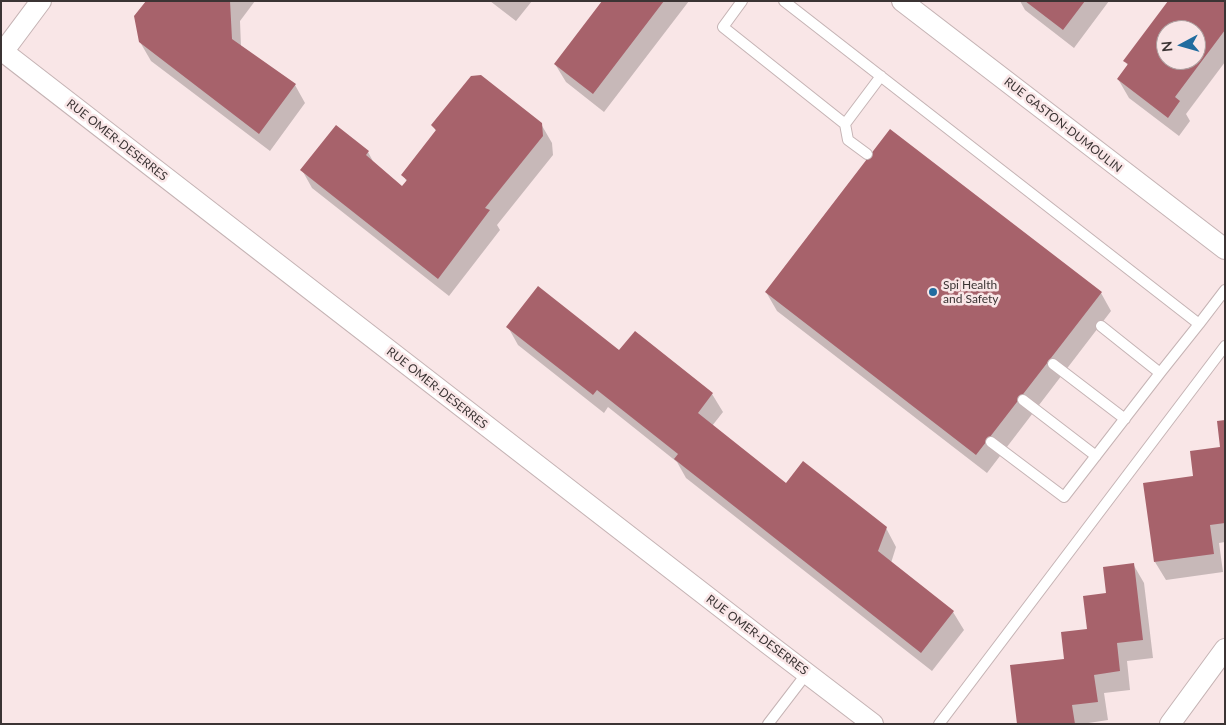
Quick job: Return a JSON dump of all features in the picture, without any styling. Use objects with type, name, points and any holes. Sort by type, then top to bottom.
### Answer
[{"type":"street","points":[[2,53],[41,1]]},
{"type":"street","name":"RUE GASTON-DUMOULIN","points":[[902,1],[1225,250]]},
{"type":"street","name":"RUE OMER-DESERRES","points":[[2,53],[873,724]]},
{"type":"street","points":[[1170,724],[1225,649]]},
{"type":"lane","points":[[742,1],[722,27],[845,124],[848,140],[867,154]]},
{"type":"lane","points":[[784,1],[1199,324]]},
{"type":"lane","points":[[845,124],[881,76]]},
{"type":"lane","points":[[991,442],[1064,497],[1225,290]]},
{"type":"lane","points":[[1101,326],[1160,372]]},
{"type":"lane","points":[[939,724],[1225,346]]},
{"type":"lane","points":[[1053,364],[1125,419]]},
{"type":"lane","points":[[1023,400],[1096,456]]},
{"type":"lane","points":[[768,724],[807,673]]},
{"type":"building","points":[[146,1],[230,1],[232,39],[296,84],[259,134],[139,42],[134,16]]},
{"type":"building","points":[[602,1],[664,1],[593,94],[554,64]]},
{"type":"building","points":[[1025,1],[1085,1],[1063,30]]},
{"type":"building","points":[[1168,1],[1225,1],[1225,30],[1206,55],[1206,20],[1156,20],[1156,70],[1195,70],[1175,97],[1180,101],[1168,118],[1117,79],[1128,64],[1123,61]]},
{"type":"building","points":[[481,75],[542,123],[543,136],[485,208],[490,210],[438,279],[300,170],[336,125],[369,151],[366,155],[402,186],[407,180],[401,175],[436,130],[431,125],[471,76]]},
{"type":"building","name":"Spi Health and Safety","points":[[890,129],[1102,292],[976,455],[765,292]]},
{"type":"building","points":[[538,286],[619,350],[635,331],[713,393],[698,413],[786,483],[803,461],[887,527],[878,551],[954,611],[921,653],[674,459],[678,454],[597,390],[593,395],[506,327]]},
{"type":"building","points":[[1225,420],[1225,523],[1210,525],[1214,554],[1154,562],[1143,483],[1193,476],[1190,451],[1220,447],[1217,421]]},
{"type":"building","points":[[1134,563],[1143,640],[1117,643],[1120,671],[1094,675],[1098,702],[1072,705],[1075,724],[1017,724],[1010,665],[1064,659],[1061,632],[1087,629],[1083,596],[1106,593],[1103,567]]},
{"type":"place","name":"Spi Health and Safety","points":[[933,292]]}]
